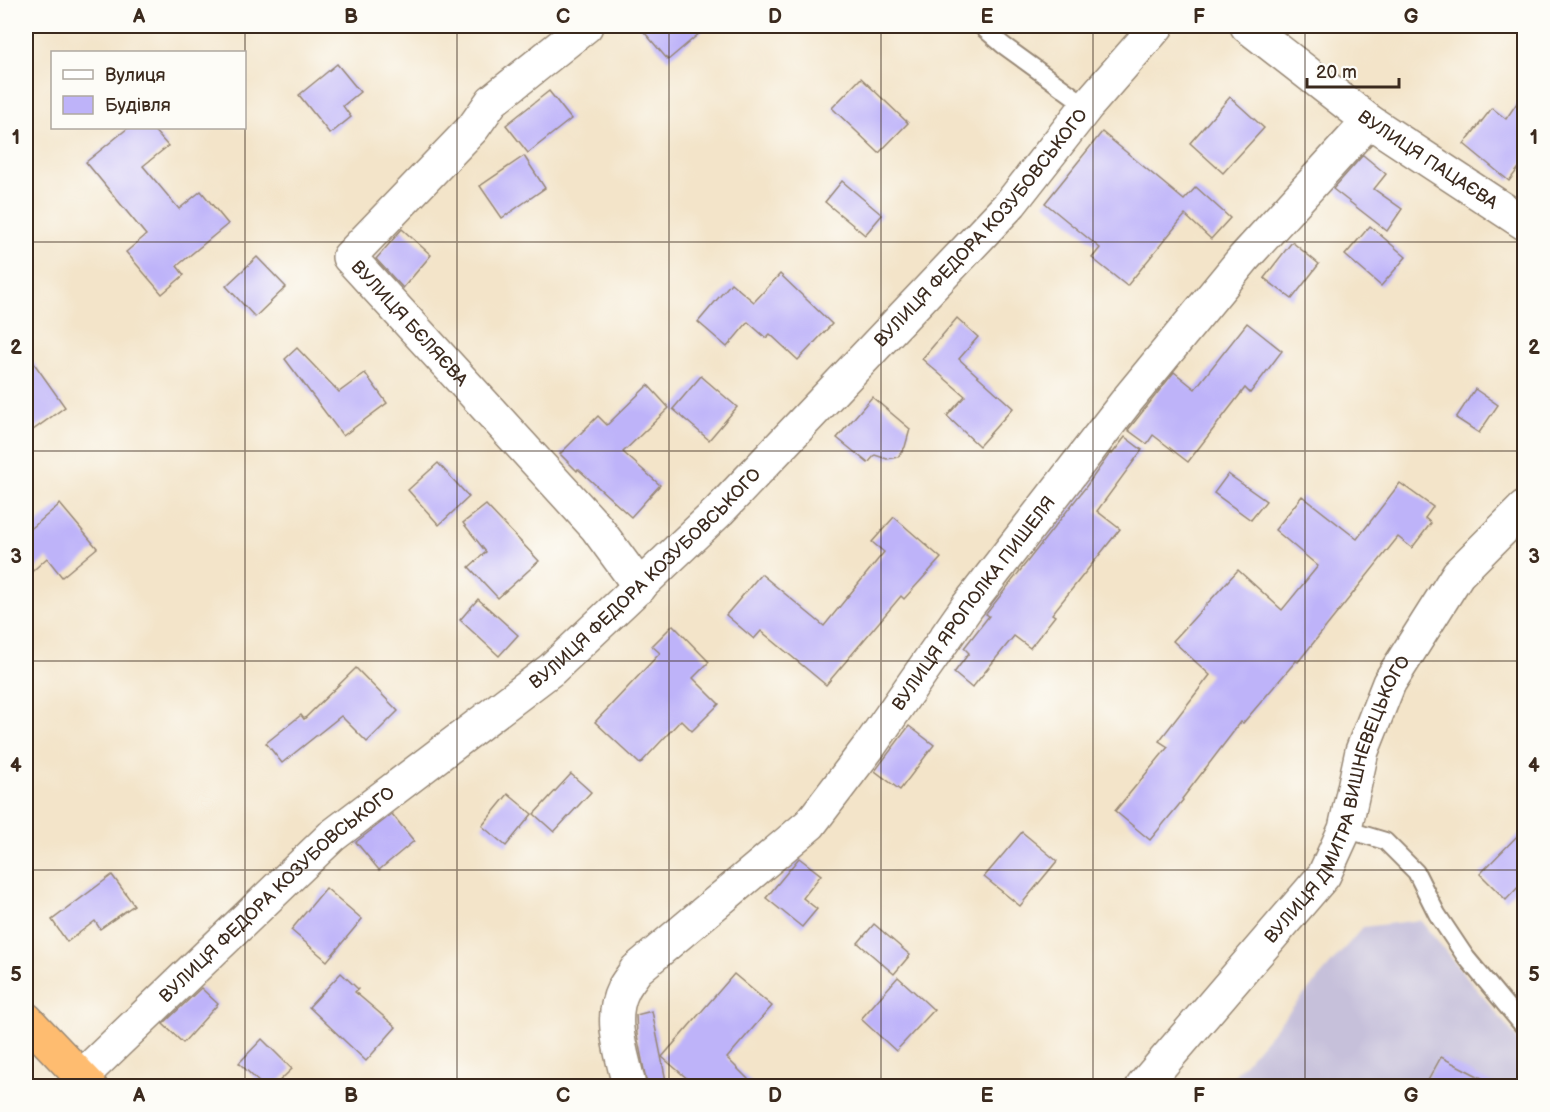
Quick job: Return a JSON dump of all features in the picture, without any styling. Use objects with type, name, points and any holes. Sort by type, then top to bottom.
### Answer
[{"type":"highway","points":[[26,1019],[86,1082]]},
{"type":"street","name":"ВУЛИЦЯ БЄЛЯЄВА","points":[[586,26],[492,101],[473,128],[349,257],[596,527],[640,587]]},
{"type":"street","name":"ВУЛИЦЯ ФЕДОРА КОЗУБОВСЬКОГО","points":[[86,1082],[332,836],[552,669],[719,511],[1011,203],[1087,106],[1157,26]]},
{"type":"street","name":"ВУЛИЦЯ ПАЦАЄВА","points":[[1247,26],[1369,120],[1524,224]]},
{"type":"street","name":"ВУЛИЦЯ ЯРОПОЛКА ПИШЕЛЯ","points":[[629,1086],[616,1020],[623,990],[636,970],[810,824],[872,744],[967,607],[1129,398],[1244,258],[1369,120]]},
{"type":"street","name":"ВУЛИЦЯ ДМИТРА ВИШНЕВЕЦЬКОГО","points":[[1143,1086],[1324,875],[1345,829],[1362,751],[1389,684],[1458,574],[1524,508]]},
{"type":"lane","points":[[981,26],[1003,45],[1087,106]]},
{"type":"lane","points":[[1345,829],[1385,841],[1416,872],[1437,914],[1465,956],[1524,1027]]},
{"type":"shaded area","points":[[1420,920],[1524,1047],[1524,1086],[1225,1086],[1363,927]]},
{"type":"building","points":[[639,26],[708,26],[668,60]]},
{"type":"building","points":[[337,64],[360,92],[343,106],[351,117],[330,134],[299,95]]},
{"type":"building","points":[[861,78],[908,123],[879,153],[832,108]]},
{"type":"building","points":[[549,91],[571,119],[528,153],[506,125]]},
{"type":"building","points":[[1524,93],[1524,161],[1509,181],[1464,144],[1492,108],[1506,119]]},
{"type":"building","points":[[1230,97],[1264,128],[1223,173],[1190,143]]},
{"type":"building","points":[[127,129],[153,129],[168,146],[143,166],[179,209],[201,191],[228,224],[177,266],[184,275],[162,294],[126,252],[146,235],[86,162]]},
{"type":"building","points":[[1102,132],[1184,200],[1196,187],[1230,218],[1211,239],[1185,215],[1127,286],[1092,258],[1100,248],[1045,203]]},
{"type":"building","points":[[1363,155],[1386,174],[1374,189],[1402,209],[1387,231],[1333,189]]},
{"type":"building","points":[[524,156],[545,188],[502,218],[480,186]]},
{"type":"building","points":[[842,181],[882,215],[865,235],[825,202]]},
{"type":"building","points":[[1370,226],[1406,257],[1381,286],[1345,255]]},
{"type":"building","points":[[402,229],[431,255],[403,288],[376,259]]},
{"type":"building","points":[[1292,242],[1319,264],[1292,299],[1264,278]]},
{"type":"building","points":[[257,257],[286,287],[255,317],[226,286]]},
{"type":"building","points":[[780,274],[832,324],[798,360],[770,334],[766,338],[748,322],[727,347],[698,322],[731,283],[754,302]]},
{"type":"building","points":[[957,318],[978,337],[959,359],[1013,408],[979,446],[947,416],[965,396],[922,359]]},
{"type":"building","points":[[1247,323],[1282,351],[1250,393],[1245,388],[1188,462],[1153,435],[1147,444],[1128,430],[1174,372],[1195,389]]},
{"type":"building","points":[[297,348],[339,392],[365,373],[387,403],[343,436],[285,359]]},
{"type":"building","points":[[26,352],[65,407],[26,435]]},
{"type":"building","points":[[701,376],[737,407],[709,440],[673,409]]},
{"type":"building","points":[[648,385],[669,408],[623,452],[660,485],[631,517],[560,454],[598,416],[607,425]]},
{"type":"building","points":[[1475,389],[1498,405],[1479,433],[1456,418]]},
{"type":"building","points":[[872,397],[910,429],[905,447],[898,457],[887,459],[875,455],[868,463],[837,438]]},
{"type":"building","points":[[1125,437],[1142,450],[1097,511],[1120,529],[1052,614],[1055,616],[1030,648],[1014,636],[972,688],[954,673],[969,653],[964,648],[989,616],[986,614]]},
{"type":"building","points":[[438,463],[469,497],[439,525],[408,490]]},
{"type":"building","points":[[1228,474],[1266,501],[1251,520],[1214,493]]},
{"type":"building","points":[[1400,483],[1433,507],[1425,518],[1431,523],[1412,548],[1398,537],[1298,662],[1296,661],[1243,723],[1241,722],[1150,840],[1115,811],[1168,747],[1159,741],[1210,675],[1173,641],[1238,570],[1282,610],[1318,566],[1275,530],[1302,496],[1357,539]]},
{"type":"building","points":[[60,504],[97,548],[62,577],[47,558],[26,577],[26,533]]},
{"type":"building","points":[[486,505],[539,561],[498,598],[469,567],[486,552],[463,523]]},
{"type":"building","points":[[894,517],[941,558],[904,599],[901,596],[826,685],[761,631],[754,639],[726,615],[761,574],[824,626],[884,552],[872,542]]},
{"type":"building","points":[[478,599],[518,635],[499,656],[460,620]]},
{"type":"building","points":[[673,625],[709,662],[693,678],[719,704],[692,731],[681,720],[640,764],[595,722],[660,653],[652,646]]},
{"type":"building","points":[[356,668],[398,711],[367,742],[341,716],[282,763],[266,743],[301,715],[304,719]]},
{"type":"building","points":[[909,726],[934,745],[900,790],[875,771]]},
{"type":"building","points":[[571,774],[591,792],[554,832],[534,814]]},
{"type":"building","points":[[508,794],[532,814],[506,846],[482,826]]},
{"type":"building","points":[[392,814],[414,841],[379,870],[356,842]]},
{"type":"building","points":[[1524,829],[1524,881],[1506,900],[1480,874]]},
{"type":"building","points":[[1022,832],[1057,861],[1020,906],[984,877]]},
{"type":"building","points":[[799,858],[821,875],[803,898],[817,909],[802,927],[766,898]]},
{"type":"building","points":[[112,875],[134,905],[100,929],[95,921],[67,942],[52,920]]},
{"type":"building","points":[[326,888],[362,919],[327,961],[291,930]]},
{"type":"building","points":[[874,924],[910,955],[894,974],[858,943]]},
{"type":"building","points":[[341,973],[358,989],[355,992],[396,1027],[366,1061],[309,1007]]},
{"type":"building","points":[[734,974],[772,1006],[727,1058],[755,1086],[696,1086],[662,1057]]},
{"type":"building","points":[[898,977],[934,1010],[896,1051],[861,1019]]},
{"type":"building","points":[[201,988],[218,1004],[183,1043],[163,1024]]},
{"type":"building","points":[[652,1011],[666,1081],[647,1085],[637,1035],[636,1015]]},
{"type":"building","points":[[262,1039],[292,1069],[274,1086],[263,1086],[239,1063]]},
{"type":"building","points":[[1441,1057],[1497,1086],[1425,1086]]}]
